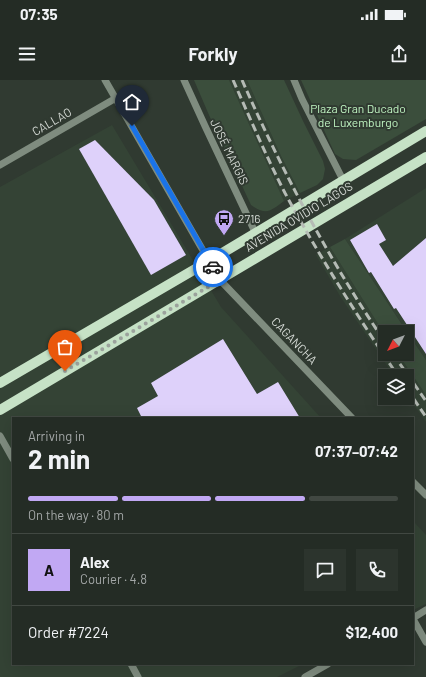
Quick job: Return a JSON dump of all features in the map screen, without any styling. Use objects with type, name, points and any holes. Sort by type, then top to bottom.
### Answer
[{"type":"main road","name":"AVENIDA OVIDIO LAGOS","points":[[0,383],[209,261],[255,232],[426,131]]},
{"type":"main road","name":"AVENIDA OVIDIO LAGOS","points":[[0,410],[426,157]]},
{"type":"street","name":"CAGANCHA","points":[[105,80],[220,280],[351,417]]},
{"type":"street","name":"JOSÉ MARGIS","points":[[184,80],[204,126],[255,232]]},
{"type":"street","points":[[294,80],[343,180]]},
{"type":"street","name":"CALLAO","points":[[0,165],[116,98]]},
{"type":"street","points":[[0,436],[12,457]]},
{"type":"street","points":[[414,483],[426,495]]},
{"type":"street","points":[[414,618],[426,610]]},
{"type":"street","points":[[414,621],[426,642]]},
{"type":"street","points":[[132,665],[138,677]]},
{"type":"street","points":[[304,677],[326,665]]},
{"type":"shaded area","points":[[229,80],[247,80],[281,156],[300,193],[284,201]]},
{"type":"shaded area","points":[[112,125],[221,307],[320,417],[12,417],[12,665],[301,665],[277,677],[0,677],[0,187]]},
{"type":"shaded area","points":[[426,188],[426,360],[414,342],[414,325],[403,325],[345,239]]},
{"type":"shaded area","points":[[330,247],[379,325],[378,352],[340,296],[316,255]]},
{"type":"shaded area","points":[[384,361],[403,361],[408,369],[389,369]]},
{"type":"shaded area","points":[[414,377],[426,395],[426,422],[414,405]]},
{"type":"shaded area","points":[[414,522],[426,535],[426,604],[414,610]]},
{"type":"green space","points":[[194,80],[229,80],[284,201],[272,210],[265,211],[251,205]]},
{"type":"green space","points":[[247,80],[284,80],[323,161],[325,169],[323,179],[317,185],[300,193],[281,156]]},
{"type":"green space","name":"Plaza Gran Ducado de Luxemburgo","points":[[301,80],[426,80],[426,119],[356,160],[343,159],[335,154]]},
{"type":"green space","points":[[345,239],[402,325],[379,325],[330,247]]},
{"type":"green space","points":[[414,342],[426,360],[426,395],[414,377],[414,369],[408,369],[403,361],[414,361]]},
{"type":"building","points":[[95,140],[154,200],[186,255],[151,275],[79,149]]},
{"type":"building","points":[[377,224],[386,240],[379,244],[393,266],[426,238],[426,354],[414,336],[414,325],[407,325],[396,308],[394,309],[371,272],[369,273],[350,240]]},
{"type":"building","points":[[223,339],[257,394],[278,382],[299,417],[142,417],[137,408],[158,396],[151,383]]},
{"type":"railway","points":[[233,80],[271,165],[298,217],[339,286],[393,369]]},
{"type":"railway","points":[[242,80],[290,181],[326,247],[378,332]]},
{"type":"railway","points":[[398,361],[426,401]]},
{"type":"railway","points":[[414,399],[426,417]]},
{"type":"way so far","points":[[65,371],[220,280],[213,267]]},
{"type":"place","name":"2716","points":[[224,236]]},
{"type":"route","points":[[132,126],[213,267]]}]
